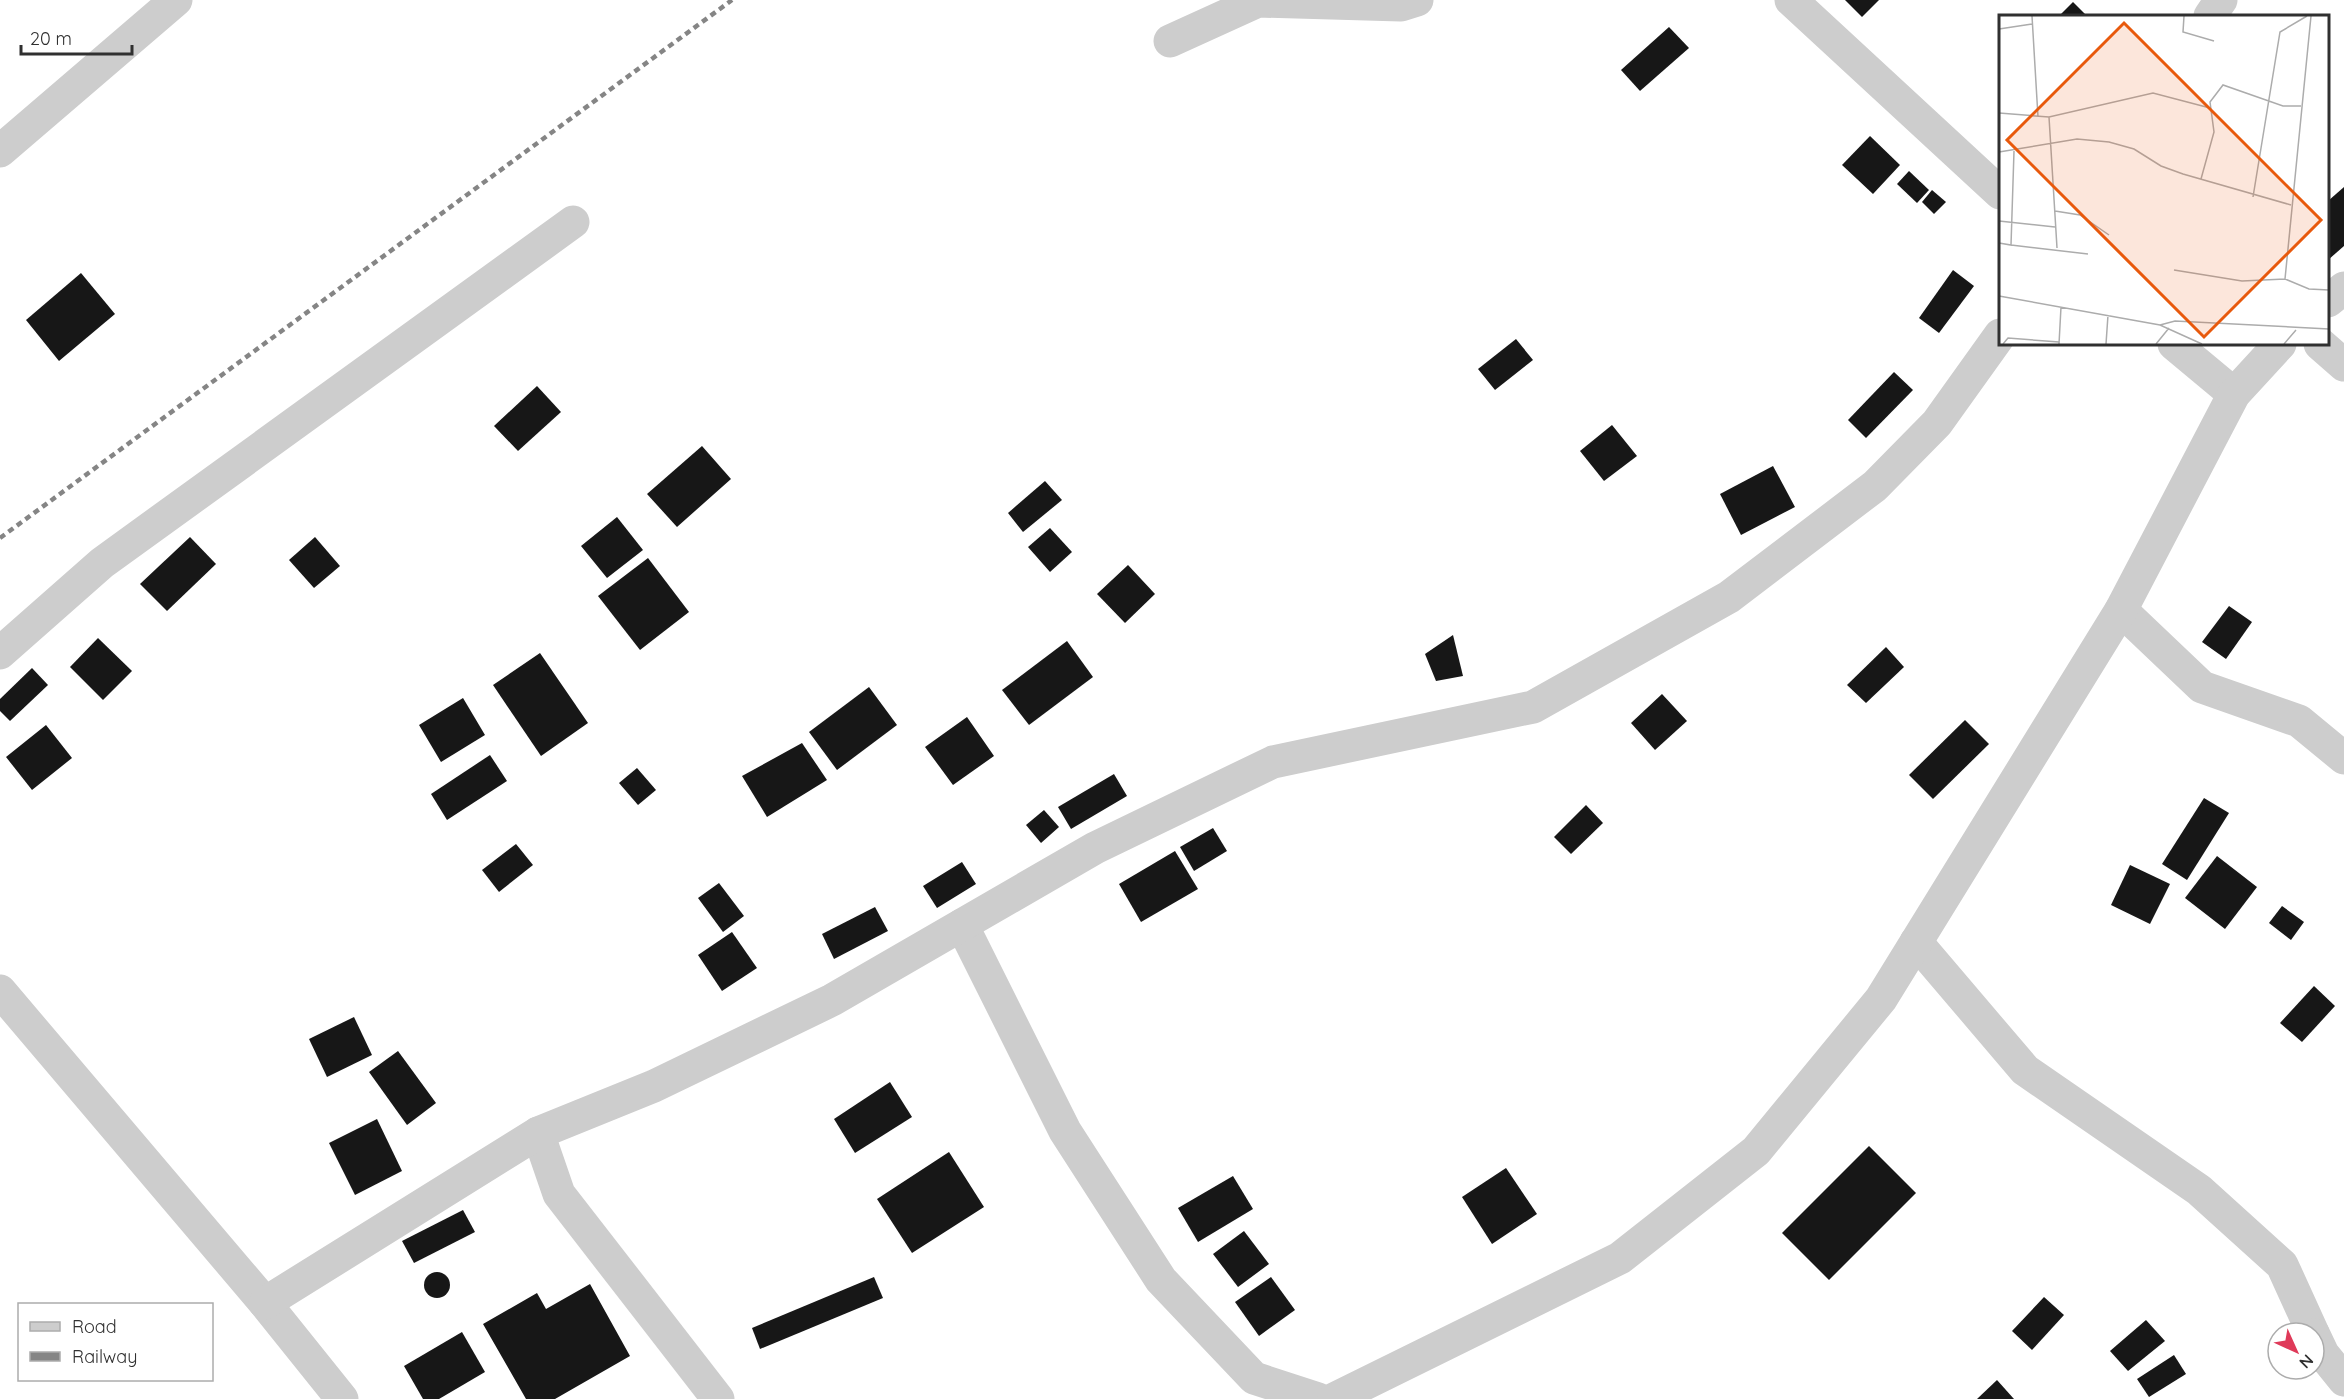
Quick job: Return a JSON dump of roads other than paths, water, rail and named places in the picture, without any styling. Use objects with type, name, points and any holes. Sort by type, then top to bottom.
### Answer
[{"type":"street","points":[[0,151],[176,0]]},
{"type":"street","points":[[1170,40],[1258,1],[1401,5],[1417,0]]},
{"type":"street","points":[[1791,0],[1999,191]]},
{"type":"street","points":[[2211,15],[2221,0]]},
{"type":"street","points":[[0,653],[102,563],[573,222]]},
{"type":"street","points":[[2329,300],[2344,288]]},
{"type":"street","points":[[264,1303],[538,1133],[654,1086],[832,1000],[1095,848],[1273,762],[1533,706],[1729,597],[1875,486],[1937,423],[1999,338]]},
{"type":"street","points":[[2175,345],[2234,394]]},
{"type":"street","points":[[1334,1399],[1620,1258],[1756,1151],[1881,999],[2121,610],[2234,394],[2279,345]]},
{"type":"street","points":[[2321,345],[2344,365]]},
{"type":"street","points":[[2121,610],[2202,687],[2299,721],[2344,758]]},
{"type":"street","points":[[962,925],[1065,1131],[1161,1280],[1254,1378],[1318,1399]]},
{"type":"street","points":[[1916,942],[2025,1070],[2199,1190],[2282,1265],[2308,1321]]},
{"type":"street","points":[[0,991],[264,1303],[342,1399]]},
{"type":"street","points":[[538,1133],[559,1194],[718,1399]]},
{"type":"street","points":[[2326,1358],[2344,1380]]},
{"type":"railway","points":[[0,538],[732,0]]}]
